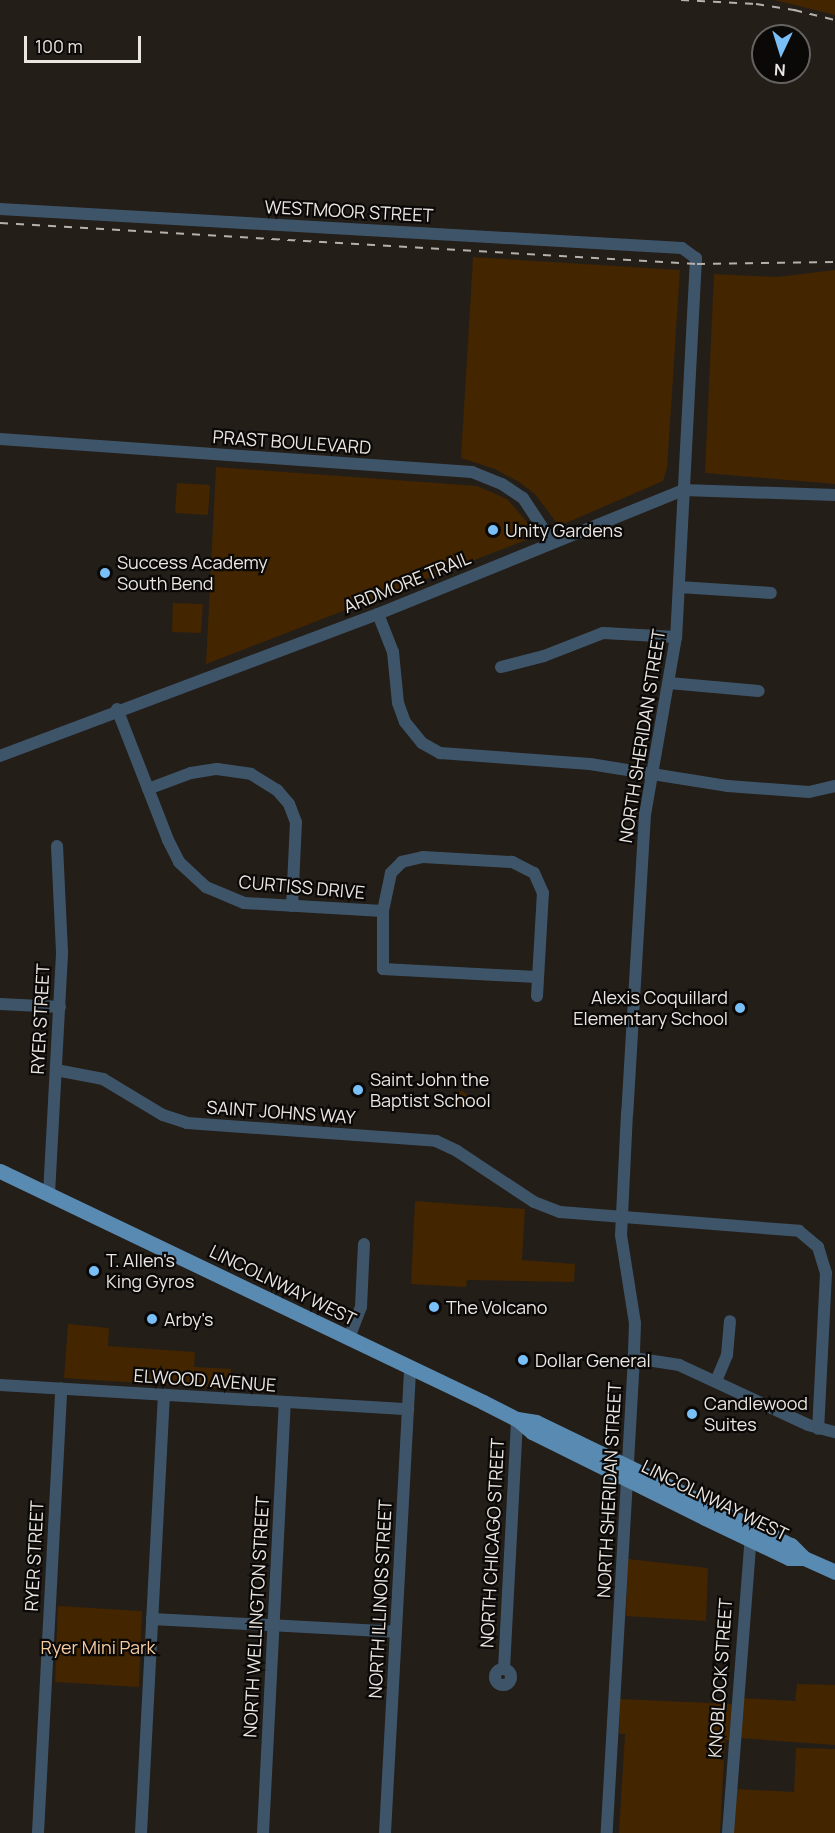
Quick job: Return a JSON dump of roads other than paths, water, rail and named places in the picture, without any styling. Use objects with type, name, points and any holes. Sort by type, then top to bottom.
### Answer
[{"type":"main road","name":"LINCOLNWAY WEST","points":[[0,1171],[517,1419],[532,1432],[627,1473],[751,1533],[789,1558],[804,1558],[835,1572]]},
{"type":"street","name":"WESTMOOR STREET","points":[[0,209],[682,248],[694,254]]},
{"type":"street","name":"NORTH SHERIDAN STREET","points":[[607,1833],[634,1358],[634,1323],[621,1249],[621,1217],[644,828],[651,775],[676,637],[680,586],[683,489],[697,264],[694,254]]},
{"type":"street","name":"PRAST BOULEVARD","points":[[0,439],[472,472],[502,484],[523,498],[552,542]]},
{"type":"street","name":"ARDMORE TRAIL","points":[[0,756],[117,710],[378,614],[683,489],[835,495]]},
{"type":"street","points":[[680,586],[771,592]]},
{"type":"street","points":[[378,614],[393,652],[398,703],[405,722],[431,749],[452,756],[590,764],[708,784],[809,792],[835,786]]},
{"type":"street","points":[[501,667],[536,659],[603,633],[676,637]]},
{"type":"street","points":[[669,683],[759,691]]},
{"type":"street","name":"CURTISS DRIVE","points":[[117,710],[179,862],[206,887],[244,903],[383,911]]},
{"type":"street","points":[[148,789],[191,773],[217,769],[251,774],[277,790],[289,804],[296,822],[292,906]]},
{"type":"street","name":"RYER STREET","points":[[49,1194],[62,952],[57,846]]},
{"type":"street","points":[[537,977],[383,969],[383,911],[389,878],[396,866],[410,859],[521,864],[534,873],[543,893],[537,996]]},
{"type":"street","points":[[0,1004],[60,1007]]},
{"type":"street","name":"SAINT JOHNS WAY","points":[[56,1070],[103,1078],[163,1115],[187,1123],[427,1139],[457,1151],[541,1206],[571,1214],[784,1227],[799,1230],[812,1240],[825,1264],[818,1429]]},
{"type":"street","points":[[349,1338],[361,1307],[364,1244]]},
{"type":"street","points":[[716,1381],[727,1355],[730,1321]]},
{"type":"street","points":[[634,1358],[679,1365],[818,1429],[835,1432]]},
{"type":"street","name":"NORTH ILLINOIS STREET","points":[[385,1833],[410,1367]]},
{"type":"street","name":"ELWOOD AVENUE","points":[[0,1385],[408,1409]]},
{"type":"street","name":"RYER STREET","points":[[38,1833],[61,1389]]},
{"type":"street","points":[[141,1833],[164,1395]]},
{"type":"street","name":"NORTH WELLINGTON STREET","points":[[263,1833],[285,1403]]},
{"type":"street","name":"NORTH CHICAGO STREET","points":[[504,1669],[517,1419]]},
{"type":"street","name":"KNOBLOCK STREET","points":[[728,1833],[741,1625],[751,1533]]},
{"type":"street","points":[[152,1619],[396,1632]]},
{"type":"railway","points":[[681,0],[756,4],[800,11]]},
{"type":"railway","points":[[794,10],[835,20]]},
{"type":"railway","points":[[0,223],[697,264],[835,262]]},
{"type":"place","name":"Unity Gardens","points":[[493,530]]},
{"type":"place","name":"Success Academy South Bend","points":[[105,573]]},
{"type":"place","name":"Alexis Coquillard Elementary School","points":[[740,1008]]},
{"type":"place","name":"Saint John the Baptist School","points":[[358,1090]]},
{"type":"place","name":"T. Allen's King Gyros","points":[[94,1271]]},
{"type":"place","name":"The Volcano","points":[[434,1307]]},
{"type":"place","name":"Arby's","points":[[152,1319]]},
{"type":"place","name":"Dollar General","points":[[523,1360]]},
{"type":"place","name":"Candlewood Suites","points":[[692,1414]]},
{"type":"park label","name":"Ryer Mini Park","points":[[98,1647]]}]
